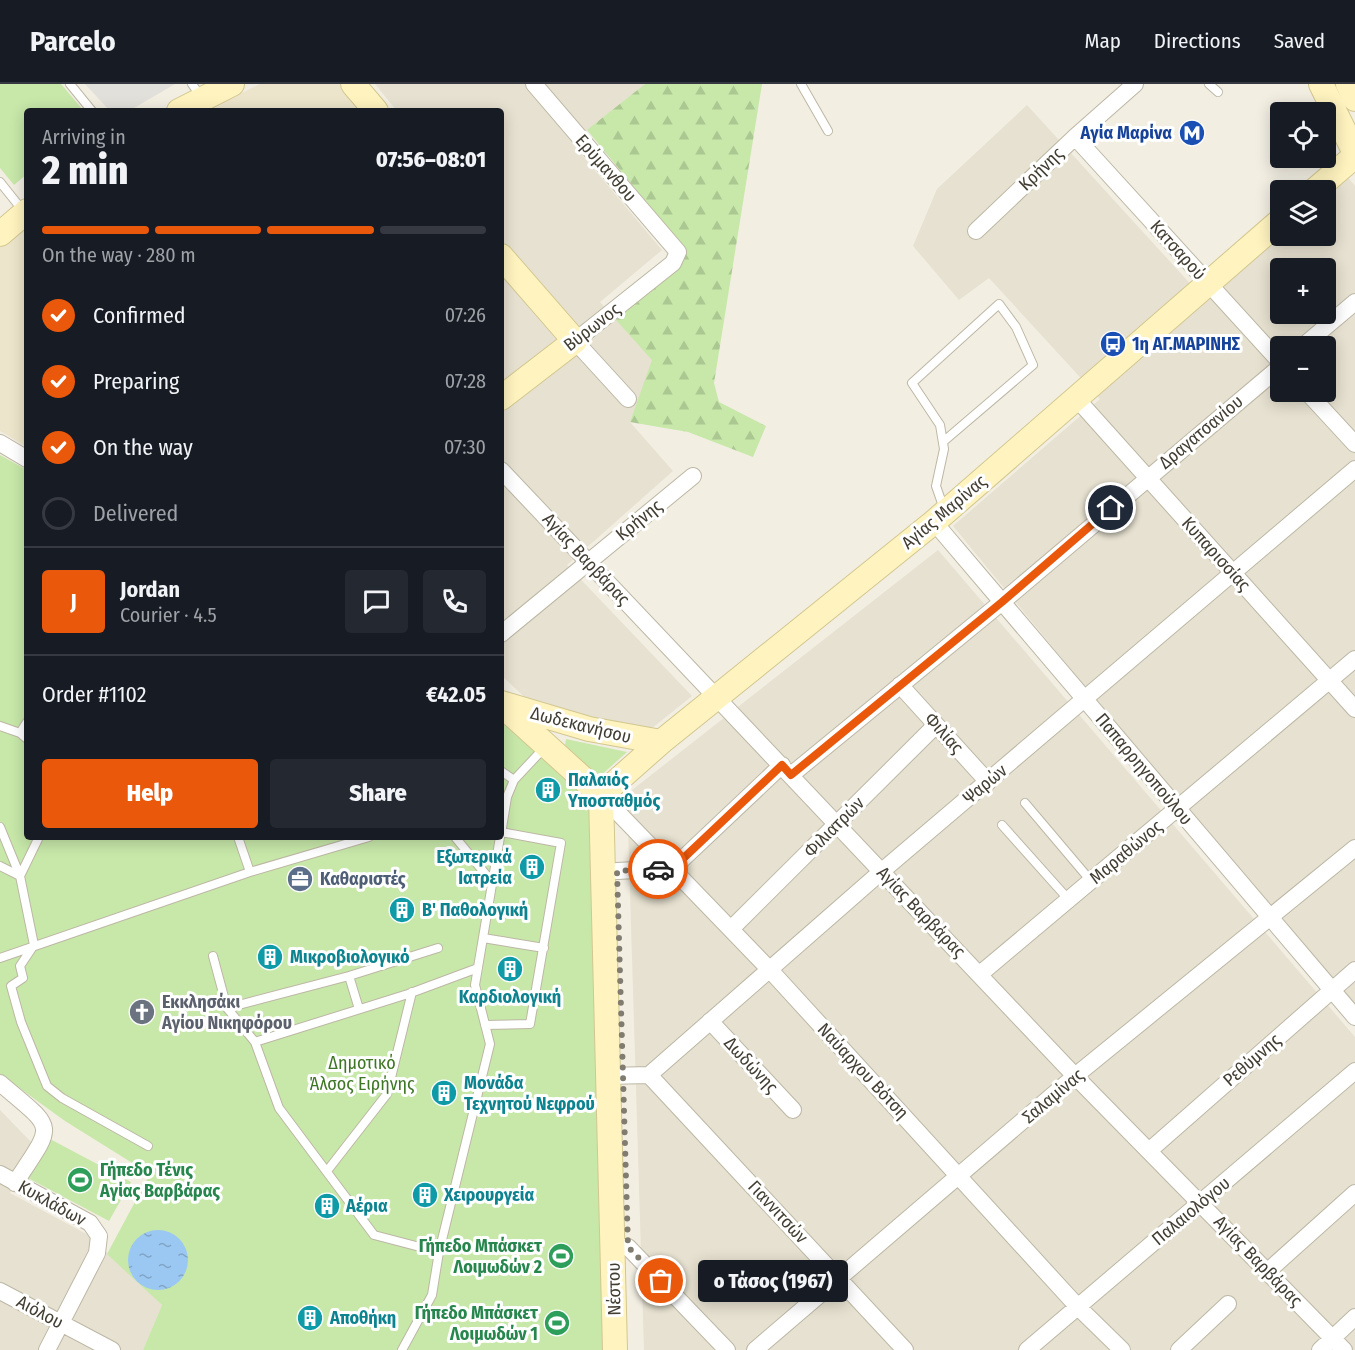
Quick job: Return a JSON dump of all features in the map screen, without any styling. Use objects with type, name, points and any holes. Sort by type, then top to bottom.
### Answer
[{"type":"street","points":[[182,108],[197,91],[232,84]]},
{"type":"street","points":[[353,84],[373,108]]},
{"type":"street","name":"Ερύμανθου","points":[[534,84],[678,252]]},
{"type":"street","name":"Κρήνης","points":[[976,231],[1074,137],[1135,84]]},
{"type":"street","points":[[1321,84],[1355,154],[1326,180]]},
{"type":"street","points":[[1347,84],[1355,99]]},
{"type":"street","name":"Κατσαρού","points":[[1074,137],[1270,352]]},
{"type":"street","points":[[0,234],[24,214]]},
{"type":"street","name":"Αγίας Μαρίνας","points":[[608,802],[661,742],[940,517],[1270,229]]},
{"type":"street","name":"Βύρωνος","points":[[504,396],[673,263],[678,252]]},
{"type":"street","points":[[504,259],[628,399]]},
{"type":"street","points":[[1315,336],[1355,302]]},
{"type":"street","name":"Δραγατσανίου","points":[[673,868],[786,770],[900,685],[1002,602],[1270,373]]},
{"type":"street","name":"Κυπαρισσίας","points":[[1076,398],[1355,709]]},
{"type":"street","points":[[1316,402],[1355,444]]},
{"type":"street","points":[[0,443],[24,457]]},
{"type":"street","name":"Ψαρών","points":[[649,1075],[882,871],[1355,469]]},
{"type":"street","name":"Αγίας Βαρβάρας","points":[[504,473],[1075,1076],[1338,1344]]},
{"type":"street","name":"Κρήνης","points":[[504,632],[693,476]]},
{"type":"street","name":"Παπαρρηγοπούλου","points":[[940,517],[1002,602],[1355,1017]]},
{"type":"street","name":"Μαραθώνος","points":[[980,974],[1355,659]]},
{"type":"street","name":"Φιλίας","points":[[900,685],[988,782]]},
{"type":"street","name":"Δωδεκανήσου","points":[[504,704],[589,729],[661,742]]},
{"type":"street","name":"Δωδεκανήσου","points":[[504,706],[545,747],[608,802]]},
{"type":"street","name":"Φιλιατρών","points":[[731,929],[936,725]]},
{"type":"street","name":"Ναύαρχου Βότση","points":[[608,802],[770,970],[960,1175],[1078,1307],[1122,1350]]},
{"type":"street","name":"Νέστου","points":[[608,802],[617,871],[616,1076]]},
{"type":"street","name":"Νέστου","points":[[608,802],[621,1247],[632,1350]]},
{"type":"street","name":"Σαλαμίνας","points":[[755,1350],[1075,1076],[1355,848]]},
{"type":"street","points":[[617,871],[673,868]]},
{"type":"street","name":"Ρεθύμνης","points":[[1150,1150],[1355,970]]},
{"type":"street","name":"Δωδώνης","points":[[710,1021],[793,1110]]},
{"type":"street","name":"Παλαιολόγου","points":[[1027,1350],[1355,1071]]},
{"type":"street","points":[[616,1076],[649,1075]]},
{"type":"street","name":"Γιαννιτσών","points":[[649,1075],[905,1350]]},
{"type":"street","points":[[0,1083],[40,1117],[46,1129],[44,1139],[15,1183]]},
{"type":"street","name":"Κυκλάδων","points":[[0,1174],[90,1223],[99,1236],[97,1253],[61,1323]]},
{"type":"street","points":[[1268,1271],[1355,1193]]},
{"type":"street","points":[[621,1247],[727,1350]]},
{"type":"street","name":"Νέστου","points":[[615,1350],[621,1247]]},
{"type":"street","name":"Αιόλου","points":[[0,1291],[112,1350]]},
{"type":"street","points":[[1179,1350],[1228,1304]]},
{"type":"street","points":[[1320,1350],[1338,1344],[1355,1317]]},
{"type":"street","points":[[47,1350],[61,1323]]},
{"type":"lane","points":[[70,84],[90,108]]},
{"type":"lane","points":[[801,84],[828,131]]},
{"type":"lane","points":[[1209,84],[1218,92]]},
{"type":"lane","points":[[0,182],[24,210]]},
{"type":"lane","points":[[940,517],[936,486],[944,441],[940,425],[912,383],[999,304],[1016,327],[1033,365],[944,441]]},
{"type":"lane","points":[[0,726],[24,736]]},
{"type":"lane","points":[[504,798],[514,780],[545,747]]},
{"type":"lane","points":[[504,773],[514,780]]},
{"type":"lane","points":[[1025,803],[1091,881]]},
{"type":"lane","points":[[1002,825],[1069,900]]},
{"type":"lane","points":[[0,827],[20,876],[34,945],[20,966],[23,978],[11,986],[21,1022],[47,1086],[62,1098],[148,1146]]},
{"type":"lane","points":[[485,1025],[530,1024],[561,843],[504,834]]},
{"type":"lane","points":[[20,876],[38,840]]},
{"type":"lane","points":[[239,840],[250,872]]},
{"type":"lane","points":[[0,958],[250,872],[359,840]]},
{"type":"lane","points":[[457,840],[492,882]]},
{"type":"lane","points":[[402,1350],[432,1295],[439,1252],[490,1044],[475,985],[500,840]]},
{"type":"lane","points":[[0,866],[20,876]]},
{"type":"lane","points":[[483,938],[544,948]]},
{"type":"lane","points":[[227,1008],[349,976],[438,948]]},
{"type":"lane","points":[[213,956],[227,1008],[255,1042],[279,1108],[374,1235],[439,1252]]},
{"type":"lane","points":[[255,1042],[412,992],[478,968]]},
{"type":"lane","points":[[349,976],[359,1009]]},
{"type":"lane","points":[[327,1171],[387,1094],[412,992]]},
{"type":"shaded area","points":[[85,84],[175,84],[134,108],[107,108]]},
{"type":"shaded area","points":[[260,84],[342,84],[363,108],[211,108]]},
{"type":"shaded area","points":[[375,84],[645,84],[572,143],[662,250],[600,302],[653,360],[630,422],[673,471],[567,565],[692,696],[646,733],[534,706],[504,678],[504,108],[395,108]]},
{"type":"shaded area","points":[[1027,105],[1206,301],[1270,244],[1270,246],[1336,246],[1336,184],[1346,175],[1355,186],[1355,1009],[1268,909],[953,526],[1100,399],[989,278],[959,300],[913,246],[937,189]]},
{"type":"shaded area","points":[[24,223],[24,445],[0,431],[0,246]]},
{"type":"shaded area","points":[[938,550],[1355,1037],[1355,1350],[644,1350],[627,794]]},
{"type":"shaded area","points":[[0,1110],[33,1144],[10,1193],[90,1236],[162,1305],[143,1350],[0,1350]]},
{"type":"green space","points":[[0,84],[61,84],[81,108],[24,108],[24,177],[14,185],[0,168]]},
{"type":"green space","points":[[645,84],[762,84],[714,383],[719,402],[766,426],[753,457],[688,432],[630,422],[652,360],[616,320],[683,257],[684,248],[587,130]]},
{"type":"green space","name":"Δημοτικό Άλσος Ειρήνης","points":[[0,455],[24,468],[24,840],[504,840],[504,722],[590,801],[603,1350],[143,1350],[162,1305],[107,1254],[150,1174],[65,1121],[0,1074]]},
{"type":"green space","points":[[566,739],[627,752],[598,778],[565,745]]},
{"type":"green space","name":"Γήπεδο Τένις Αγίας Βαρβάρας","points":[[50,1139],[131,1182],[109,1221],[28,1178]]},
{"type":"water","points":[[152,1230],[164,1230],[175,1235],[183,1243],[188,1260],[186,1272],[175,1285],[164,1290],[152,1290],[141,1285],[133,1277],[128,1266],[128,1254],[133,1243],[141,1235]]},
{"type":"way so far","points":[[658,869],[617,871],[628,1247],[661,1281]]},
{"type":"place","name":"Αγία Μαρίνα","points":[[1192,133]]},
{"type":"place","name":"1η ΑΓ.ΜΑΡΙΝΗΣ","points":[[1113,344]]},
{"type":"place","name":"Παλαιός Υποσταθμός","points":[[548,790]]},
{"type":"place","name":"Εξωτερικά Ιατρεία","points":[[532,867]]},
{"type":"place","name":"Καθαριστές","points":[[300,879]]},
{"type":"place","name":"Β' Παθολογική","points":[[402,910]]},
{"type":"place","name":"Μικροβιολογικό","points":[[270,957]]},
{"type":"place","name":"Καρδιολογική","points":[[510,969]]},
{"type":"place","name":"Εκκλησάκι Αγίου Νικηφόρου","points":[[142,1012]]},
{"type":"place","name":"Μονάδα Τεχνητού Νεφρού","points":[[444,1093]]},
{"type":"place","name":"Γήπεδο Τένις Αγίας Βαρβάρας","points":[[80,1180]]},
{"type":"place","name":"Χειρουργεία","points":[[425,1195]]},
{"type":"place","name":"Αέρια","points":[[327,1206]]},
{"type":"place","name":"Γήπεδο Μπάσκετ Λοιμωδών 2","points":[[561,1256]]},
{"type":"place","name":"ο Τάσος (1967)","points":[[661,1281]]},
{"type":"place","name":"Αποθήκη","points":[[310,1318]]},
{"type":"place","name":"Γήπεδο Μπάσκετ Λοιμωδών 1","points":[[557,1323]]},
{"type":"route","points":[[658,869],[673,868],[782,765],[791,775],[1002,602],[1111,508]]}]
